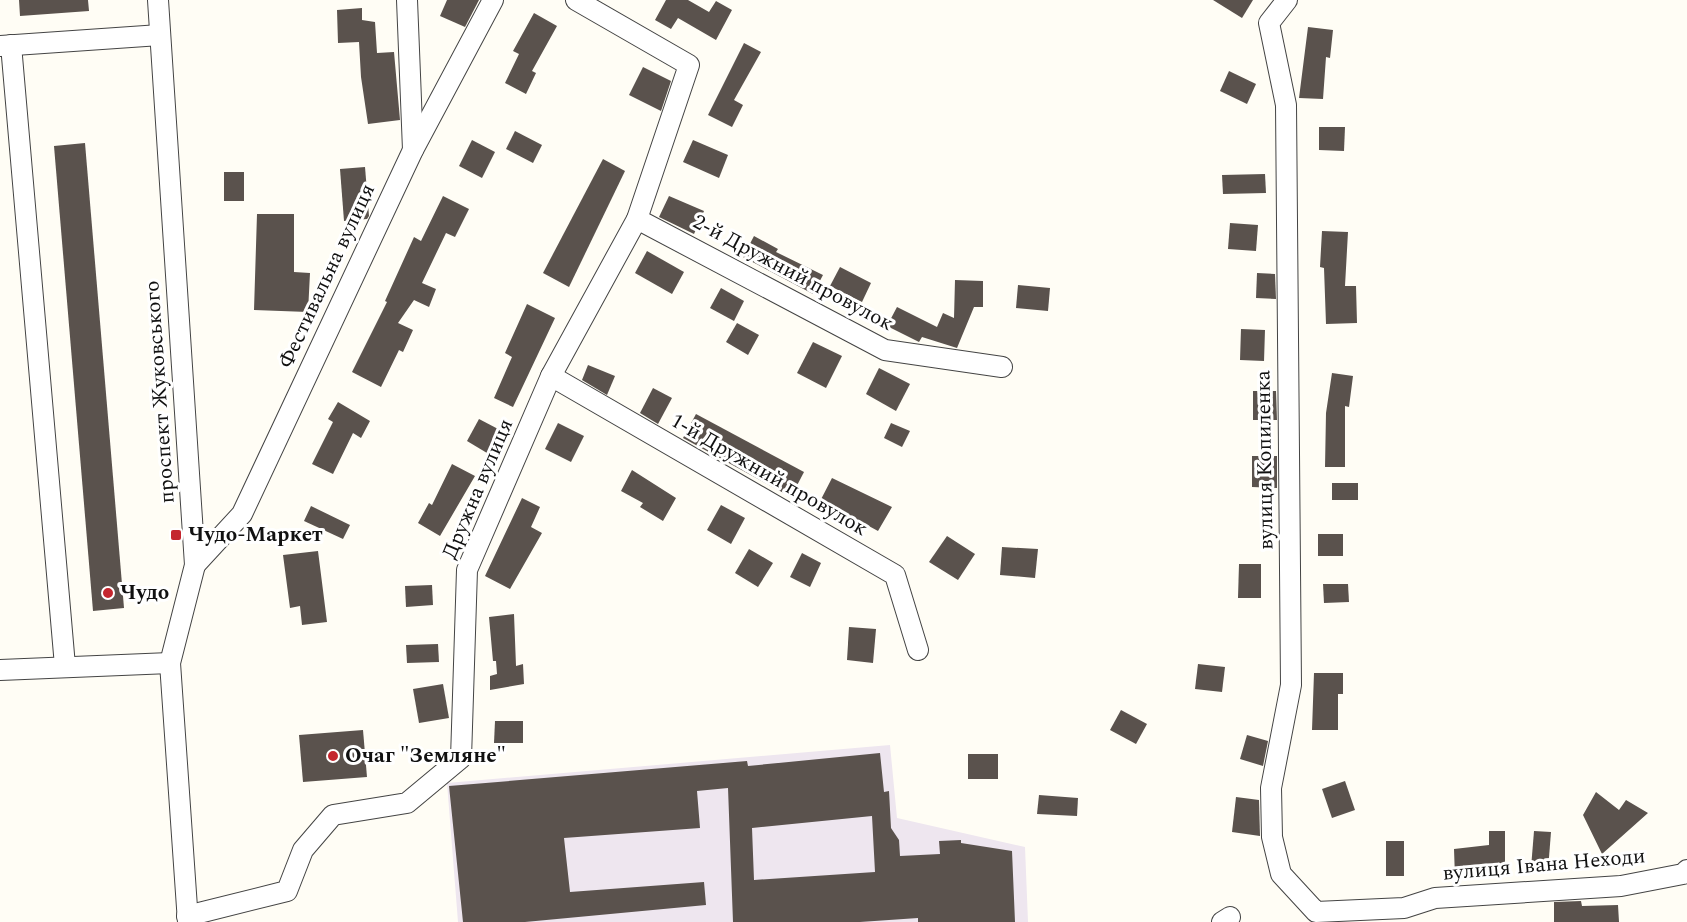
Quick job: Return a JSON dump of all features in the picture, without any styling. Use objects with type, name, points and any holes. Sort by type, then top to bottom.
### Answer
[{"type":"street","name":"проспект Жуковського","points":[[158,0],[195,565],[170,663],[187,919]]},
{"type":"street","points":[[406,0],[413,150]]},
{"type":"street","name":"Фестивальна вулиця","points":[[195,565],[242,514],[413,150],[494,0]]},
{"type":"street","name":"Дружна вулиця","points":[[187,919],[287,891],[303,850],[333,815],[407,803],[461,758],[467,570],[551,376],[637,219],[689,65],[576,0]]},
{"type":"street","name":"вулиця Копиленка","points":[[1287,0],[1269,23],[1286,105],[1291,685],[1271,788],[1272,837],[1281,874],[1316,912]]},
{"type":"street","points":[[65,666],[5,46],[160,35]]},
{"type":"street","name":"2-й Дружний провулок","points":[[637,219],[885,350],[1002,367]]},
{"type":"street","name":"1-й Дружний провулок","points":[[551,376],[895,575],[918,650]]},
{"type":"street","points":[[0,670],[170,663]]},
{"type":"street","name":"вулиця Івана Неходи","points":[[1316,912],[1403,915],[1435,898],[1621,886],[1683,874],[1687,870]]},
{"type":"shaded area","points":[[890,745],[897,818],[1025,847],[1028,922],[458,922],[447,783]]},
{"type":"building","points":[[19,0],[88,0],[89,11],[20,16]]},
{"type":"building","points":[[447,0],[479,0],[465,27],[440,16]]},
{"type":"building","points":[[666,0],[688,0],[709,12],[716,1],[732,10],[716,40],[678,18],[671,29],[655,20]]},
{"type":"building","points":[[1213,0],[1253,0],[1242,18]]},
{"type":"building","points":[[362,8],[362,20],[375,22],[377,53],[394,52],[400,120],[368,124],[361,77],[359,42],[338,43],[337,10]]},
{"type":"building","points":[[534,13],[557,26],[532,71],[536,73],[526,94],[505,83],[519,54],[513,51]]},
{"type":"building","points":[[1308,27],[1333,30],[1330,58],[1326,57],[1323,99],[1299,98]]},
{"type":"building","points":[[744,43],[761,52],[734,100],[743,105],[732,127],[708,115]]},
{"type":"building","points":[[643,67],[671,81],[661,111],[629,95]]},
{"type":"building","points":[[1229,71],[1256,84],[1247,104],[1220,91]]},
{"type":"building","points":[[1319,127],[1345,127],[1344,151],[1319,150]]},
{"type":"building","points":[[515,131],[542,145],[533,163],[506,149]]},
{"type":"building","points":[[472,140],[495,152],[482,178],[459,166]]},
{"type":"building","points":[[693,140],[728,155],[719,178],[683,162]]},
{"type":"building","points":[[85,143],[124,608],[93,611],[54,146]]},
{"type":"building","points":[[603,159],[625,171],[569,287],[543,273]]},
{"type":"building","points":[[365,167],[369,216],[367,219],[344,221],[340,169]]},
{"type":"building","points":[[224,172],[244,172],[244,201],[224,201]]},
{"type":"building","points":[[1265,174],[1266,193],[1223,194],[1222,175]]},
{"type":"building","points":[[443,196],[469,209],[455,237],[446,233],[422,283],[436,289],[429,307],[414,300],[398,323],[413,330],[403,352],[399,350],[381,387],[352,372],[387,302],[385,301],[414,237],[421,241]]},
{"type":"building","points":[[669,196],[704,211],[694,234],[659,217]]},
{"type":"building","points":[[257,214],[294,214],[294,272],[310,273],[308,312],[254,310]]},
{"type":"building","points":[[1230,223],[1258,225],[1256,251],[1228,249]]},
{"type":"building","points":[[1322,231],[1348,232],[1345,286],[1356,286],[1357,323],[1326,324],[1324,268],[1320,267]]},
{"type":"building","points":[[754,236],[778,249],[776,252],[823,275],[813,294],[743,257]]},
{"type":"building","points":[[647,251],[684,272],[672,294],[635,273]]},
{"type":"building","points":[[840,267],[871,283],[862,302],[830,286]]},
{"type":"building","points":[[1257,273],[1275,274],[1276,299],[1256,298]]},
{"type":"building","points":[[955,280],[983,281],[983,307],[974,307],[957,348],[922,337],[919,342],[887,326],[897,307],[937,327],[943,313],[954,318]]},
{"type":"building","points":[[1018,285],[1050,288],[1048,311],[1016,308]]},
{"type":"building","points":[[721,288],[744,301],[734,321],[710,308]]},
{"type":"building","points":[[527,304],[555,318],[513,407],[494,398],[512,357],[505,353]]},
{"type":"building","points":[[737,323],[759,335],[748,355],[726,342]]},
{"type":"building","points":[[1241,329],[1265,330],[1264,361],[1240,360]]},
{"type":"building","points":[[813,342],[842,356],[826,388],[797,373]]},
{"type":"building","points":[[588,365],[615,376],[607,395],[582,380]]},
{"type":"building","points":[[879,368],[910,384],[896,411],[866,394]]},
{"type":"building","points":[[1332,373],[1353,376],[1349,407],[1345,406],[1345,467],[1325,467],[1326,413]]},
{"type":"building","points":[[653,388],[672,398],[658,424],[640,413]]},
{"type":"building","points":[[1253,391],[1276,391],[1277,420],[1253,420]]},
{"type":"building","points":[[338,402],[370,421],[361,438],[353,433],[333,474],[312,464],[333,422],[328,419]]},
{"type":"building","points":[[696,414],[804,472],[791,497],[683,438]]},
{"type":"building","points":[[479,419],[500,430],[487,453],[467,441]]},
{"type":"building","points":[[558,423],[584,436],[571,462],[545,449]]},
{"type":"building","points":[[891,423],[910,431],[902,447],[884,438]]},
{"type":"building","points":[[1252,456],[1277,456],[1277,488],[1252,487]]},
{"type":"building","points":[[452,464],[475,476],[440,536],[418,523],[429,503],[432,505]]},
{"type":"building","points":[[632,470],[676,498],[663,521],[640,507],[643,503],[621,491]]},
{"type":"building","points":[[832,478],[892,507],[878,531],[843,512],[839,521],[816,509]]},
{"type":"building","points":[[1332,483],[1358,483],[1358,500],[1332,500]]},
{"type":"building","points":[[522,498],[540,507],[531,527],[542,533],[510,589],[485,576]]},
{"type":"building","points":[[721,505],[745,518],[731,544],[707,530]]},
{"type":"building","points":[[311,506],[350,525],[343,539],[304,521]]},
{"type":"building","points":[[1318,534],[1343,534],[1343,556],[1318,556]]},
{"type":"building","points":[[947,536],[975,554],[958,580],[929,562]]},
{"type":"building","points":[[1002,547],[1038,549],[1035,578],[1000,575]]},
{"type":"building","points":[[749,549],[773,563],[758,587],[735,573]]},
{"type":"building","points":[[318,551],[327,622],[302,625],[300,606],[290,608],[283,555]]},
{"type":"building","points":[[802,553],[821,563],[810,587],[790,577]]},
{"type":"building","points":[[1239,564],[1261,564],[1261,598],[1238,598]]},
{"type":"building","points":[[1323,584],[1348,584],[1349,602],[1324,603]]},
{"type":"building","points":[[432,585],[433,605],[406,607],[405,586]]},
{"type":"building","points":[[514,614],[516,666],[523,664],[524,684],[490,690],[490,676],[497,674],[496,661],[493,661],[489,617]]},
{"type":"building","points":[[849,627],[876,629],[873,663],[847,660]]},
{"type":"building","points":[[438,644],[439,662],[407,663],[406,645]]},
{"type":"building","points":[[1198,664],[1225,667],[1222,692],[1195,689]]},
{"type":"building","points":[[1314,673],[1343,673],[1343,694],[1338,694],[1338,730],[1312,730]]},
{"type":"building","points":[[443,684],[449,718],[419,723],[413,689]]},
{"type":"building","points":[[1121,710],[1147,724],[1136,744],[1110,730]]},
{"type":"building","points":[[495,721],[523,721],[523,743],[494,743]]},
{"type":"building","name":"Очаг \"Земляне\"","points":[[363,730],[367,777],[303,782],[299,735]]},
{"type":"building","points":[[1247,735],[1268,741],[1263,766],[1240,759]]},
{"type":"building","points":[[880,753],[884,792],[889,791],[891,828],[899,840],[900,856],[940,854],[939,841],[961,840],[961,843],[1012,851],[1015,922],[918,922],[918,918],[860,922],[733,922],[728,788],[697,791],[700,828],[564,838],[570,892],[704,882],[706,905],[525,922],[463,922],[449,786],[747,761],[748,766]],"holes":[[[872,816],[875,872],[754,880],[752,828]]]},
{"type":"building","points":[[968,754],[998,754],[998,779],[968,779]]},
{"type":"building","points":[[1345,781],[1355,810],[1332,818],[1322,789]]},
{"type":"building","points":[[1596,792],[1619,810],[1626,800],[1648,813],[1602,854],[1583,815]]},
{"type":"building","points":[[1039,795],[1078,798],[1077,816],[1037,814]]},
{"type":"building","points":[[1236,797],[1259,800],[1260,836],[1232,832]]},
{"type":"building","points":[[1489,831],[1505,831],[1505,872],[1471,872],[1471,878],[1455,878],[1454,849],[1489,845]]},
{"type":"building","points":[[1534,831],[1551,832],[1548,870],[1531,868]]},
{"type":"building","points":[[1386,841],[1404,841],[1404,876],[1386,876]]},
{"type":"building","points":[[1581,901],[1582,906],[1618,905],[1619,922],[1554,922],[1554,902]]},
{"type":"place","name":"Чудо-Маркет","points":[[176,535]]},
{"type":"place","name":"Чудо","points":[[108,593]]},
{"type":"place","name":"Очаг \"Земляне\"","points":[[333,756]]}]
